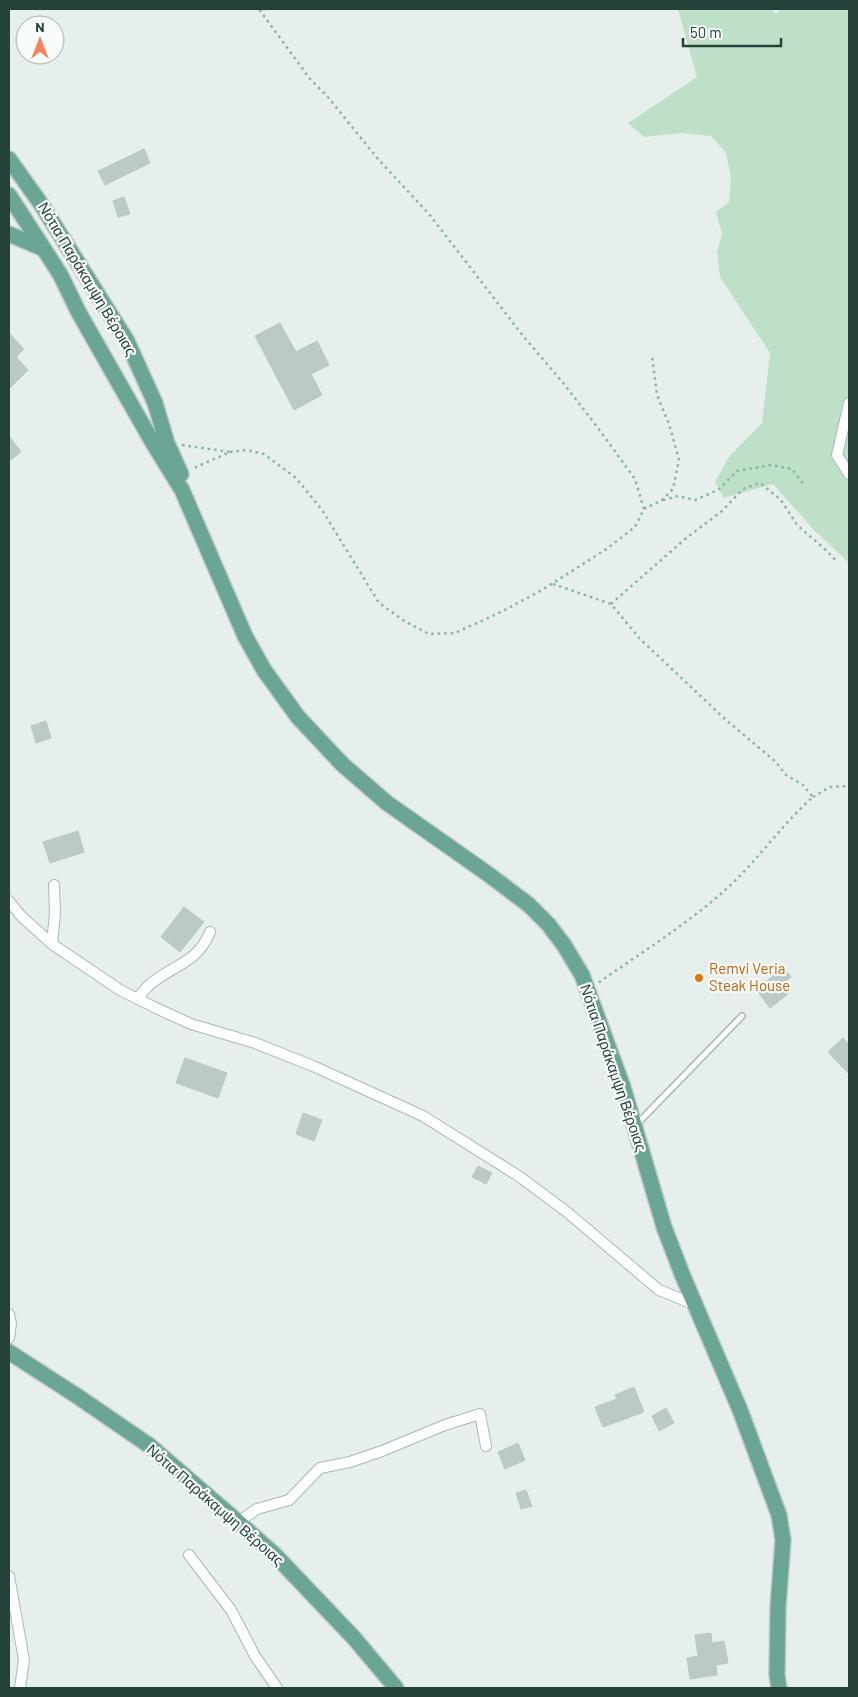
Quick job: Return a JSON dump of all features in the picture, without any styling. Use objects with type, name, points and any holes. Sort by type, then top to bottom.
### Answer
[{"type":"main road","name":"Νότια Παράκαμψη Βέροιας","points":[[9,158],[16,178],[41,204],[127,341],[155,402],[167,443],[181,474],[182,490]]},
{"type":"main road","points":[[9,195],[16,178]]},
{"type":"main road","name":"Νότια Παράκαμψη Βέροιας","points":[[9,195],[60,274],[79,313],[182,490],[245,636],[264,670],[298,717],[342,764],[387,803],[529,905],[548,924],[564,945],[582,975],[623,1087],[664,1227],[740,1410],[779,1515],[783,1540],[778,1607],[777,1675],[780,1688]]},
{"type":"main road","points":[[9,234],[43,248]]},
{"type":"main road","name":"Νότια Παράκαμψη Βέροιας","points":[[9,1352],[150,1446],[238,1522],[274,1554],[354,1638],[396,1688]]},
{"type":"street","points":[[849,403],[837,455],[849,474]]},
{"type":"street","points":[[52,944],[55,913],[54,885]]},
{"type":"street","points":[[9,901],[21,916],[52,944],[120,990],[191,1024],[255,1043],[313,1066],[423,1116],[506,1167],[536,1188],[658,1290],[696,1305]]},
{"type":"street","points":[[137,998],[153,982],[185,963],[205,944],[210,932]]},
{"type":"street","points":[[9,1314],[11,1323],[9,1338]]},
{"type":"street","points":[[238,1522],[257,1509],[289,1500],[320,1468],[358,1459],[444,1425],[480,1414],[486,1446]]},
{"type":"street","points":[[189,1555],[231,1610],[255,1656],[277,1688]]},
{"type":"street","points":[[9,1576],[24,1660],[20,1688]]},
{"type":"lane","points":[[635,1126],[742,1016]]},
{"type":"path","points":[[259,9],[310,79],[327,96],[378,159],[429,214],[524,337],[598,428],[635,479],[644,509]]},
{"type":"path","points":[[652,356],[657,395],[669,424],[679,460],[673,488],[662,500]]},
{"type":"path","points":[[167,443],[230,452],[246,450],[264,454],[296,478],[322,510],[379,603],[406,622],[429,634],[455,633],[501,612],[553,584],[605,550],[634,527],[644,509],[662,500],[678,496],[695,500],[718,490],[737,471],[770,465],[792,469],[804,485]]},
{"type":"path","points":[[181,474],[230,452]]},
{"type":"path","points":[[611,604],[655,565],[722,511],[743,489],[760,483],[781,500],[797,524],[837,562]]},
{"type":"path","points":[[553,584],[611,604],[640,639],[726,720],[776,762],[786,775],[803,785],[813,797]]},
{"type":"path","points":[[588,990],[688,920],[724,891],[797,811],[813,797],[830,787],[849,786]]},
{"type":"green space","points":[[678,9],[770,9],[776,14],[782,9],[849,9],[849,563],[813,529],[773,484],[724,498],[715,482],[729,457],[762,423],[770,353],[720,277],[717,253],[722,234],[716,212],[729,202],[731,177],[726,153],[711,136],[682,133],[644,137],[628,123],[697,77]]},
{"type":"building","points":[[144,149],[150,163],[105,185],[98,171]]},
{"type":"building","points":[[124,197],[130,214],[118,217],[113,201]]},
{"type":"building","points":[[280,323],[296,352],[317,341],[329,365],[311,374],[322,395],[294,410],[255,336]]},
{"type":"building","points":[[9,333],[24,349],[16,357],[28,370],[9,389]]},
{"type":"building","points":[[9,436],[21,452],[9,461]]},
{"type":"building","points":[[46,721],[51,738],[36,743],[31,726]]},
{"type":"building","points":[[78,831],[84,852],[50,863],[43,842]]},
{"type":"building","points":[[184,907],[204,922],[180,952],[161,937]]},
{"type":"building","points":[[784,968],[791,977],[781,985],[788,994],[770,1008],[756,989]]},
{"type":"building","points":[[843,1038],[849,1044],[849,1074],[828,1052]]},
{"type":"building","points":[[185,1058],[227,1073],[218,1098],[176,1083]]},
{"type":"building","points":[[303,1113],[322,1120],[314,1141],[296,1134]]},
{"type":"building","points":[[478,1166],[492,1173],[486,1184],[472,1177]]},
{"type":"building","points":[[634,1387],[644,1412],[603,1427],[595,1407],[617,1399],[615,1395]]},
{"type":"building","points":[[666,1408],[674,1423],[659,1431],[652,1416]]},
{"type":"building","points":[[518,1443],[525,1460],[505,1469],[498,1452]]},
{"type":"building","points":[[526,1490],[532,1506],[521,1509],[516,1493]]},
{"type":"building","points":[[711,1633],[712,1643],[724,1641],[728,1663],[716,1665],[717,1675],[690,1679],[687,1658],[698,1656],[695,1635]]},
{"type":"place","name":"Remvi Veria Steak House","points":[[699,978]]}]
